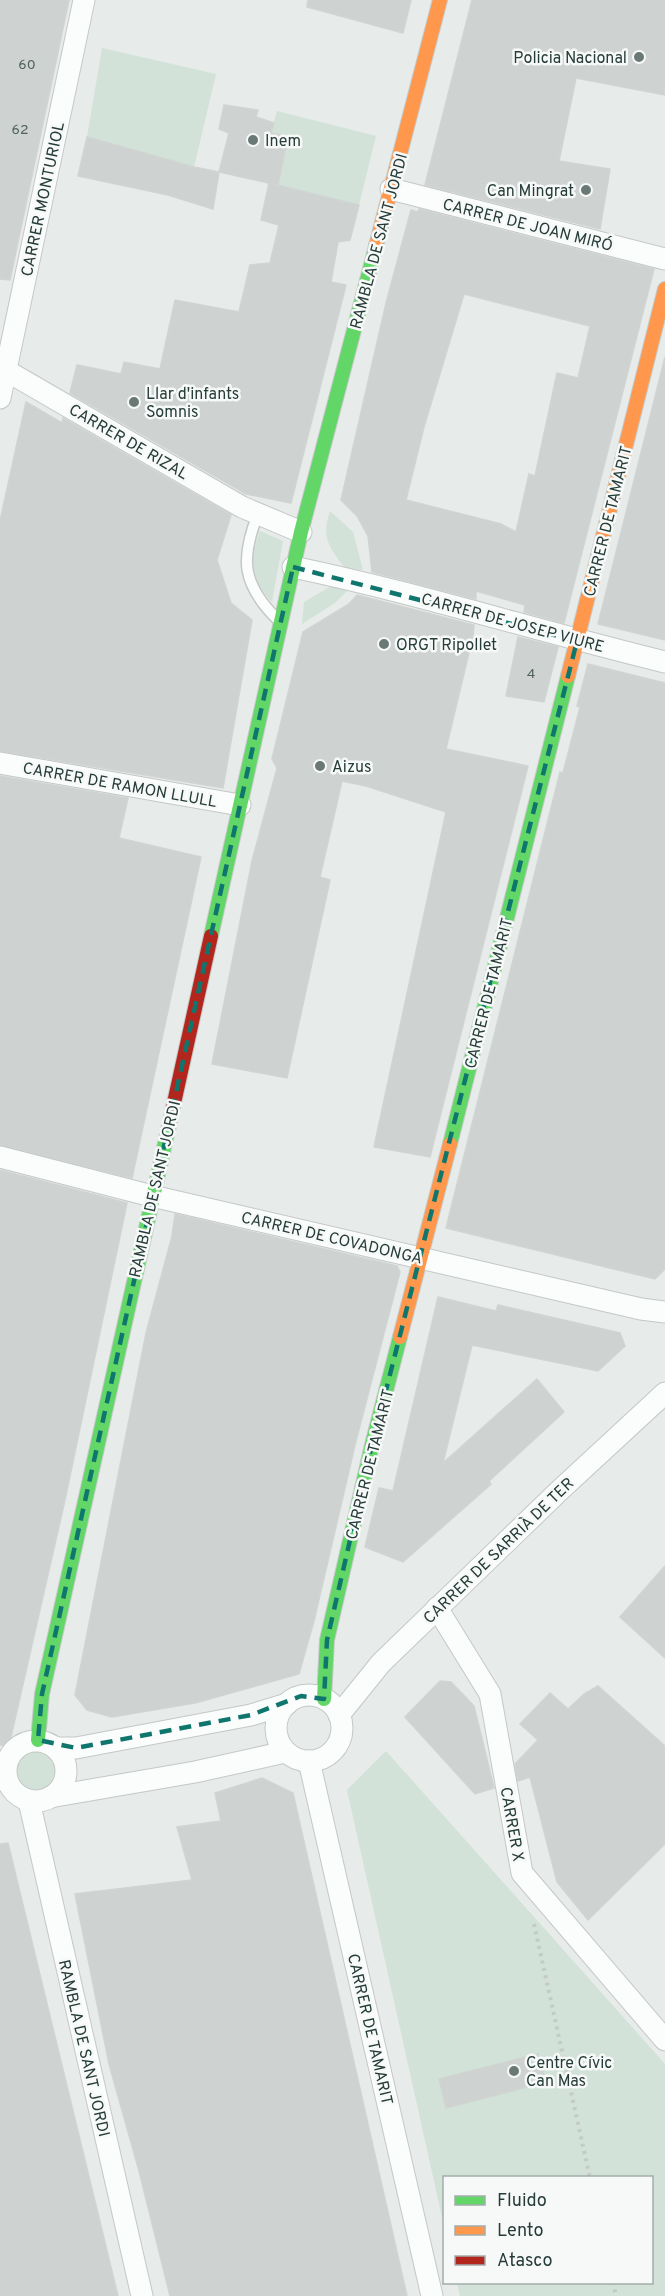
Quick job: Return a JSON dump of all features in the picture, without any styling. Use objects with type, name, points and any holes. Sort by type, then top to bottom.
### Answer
[{"type":"street","name":"CARRER MONTURIOL","points":[[0,398],[3,368],[84,0]]},
{"type":"street","name":"RAMBLA DE SANT JORDI","points":[[47,1744],[42,1694],[280,622],[301,532],[440,0]]},
{"type":"street","name":"CARRER DE JOAN MIRÓ","points":[[392,189],[665,259]]},
{"type":"street","name":"CARRER DE TAMARIT","points":[[324,1699],[327,1640],[372,1445],[422,1257],[665,289]]},
{"type":"street","name":"CARRER DE RIZAL","points":[[3,368],[242,507],[301,532]]},
{"type":"street","name":"CARRER DE JOSEP VIURE","points":[[293,567],[362,582],[577,641],[665,662]]},
{"type":"street","name":"CARRER DE RAMON LLULL","points":[[0,763],[240,806]]},
{"type":"street","name":"CARRER DE COVADONGA","points":[[0,1157],[152,1196],[641,1309],[665,1312]]},
{"type":"street","name":"CARRER DE SARRIÀ DE TER","points":[[339,1715],[381,1663],[559,1491],[665,1393]]},
{"type":"street","name":"CARRER X","points":[[437,1608],[490,1694],[522,1873],[665,2040]]},
{"type":"street","points":[[285,1752],[195,1772],[50,1797],[36,1802],[15,1796],[6,1777],[8,1759],[6,1752],[20,1745],[47,1744],[76,1748],[251,1715],[308,1695],[324,1699],[333,1705],[339,1715],[342,1726],[341,1737],[329,1755],[320,1760],[309,1761],[300,1760],[285,1752],[276,1736],[276,1727],[278,1718],[287,1704]]},
{"type":"street","points":[[47,1744],[66,1764],[66,1774],[58,1792],[50,1797]]},
{"type":"street","name":"CARRER DE TAMARIT","points":[[309,1761],[432,2296]]},
{"type":"street","name":"RAMBLA DE SANT JORDI","points":[[15,1796],[142,2296]]},
{"type":"lane","points":[[258,514],[248,538],[245,563],[258,596],[280,622]]},
{"type":"path","points":[[533,1920],[590,2176]]},
{"type":"highlighted area","points":[[293,567],[577,641],[372,1445],[327,1640],[324,1699],[301,1696],[251,1715],[76,1748],[38,1740],[42,1694]]},
{"type":"shaded area","points":[[102,48],[216,74],[194,167],[87,137]]},
{"type":"shaded area","points":[[277,111],[376,136],[359,205],[269,183],[275,157],[284,159],[286,147],[278,145],[271,133]]},
{"type":"shaded area","points":[[330,511],[353,532],[363,570],[345,568],[331,548],[326,528]]},
{"type":"shaded area","points":[[260,531],[283,541],[272,602],[259,585],[254,569],[254,551]]},
{"type":"shaded area","points":[[333,585],[351,587],[335,603],[302,624],[304,602]]},
{"type":"shaded area","points":[[37,1750],[51,1756],[57,1770],[51,1784],[37,1790],[23,1784],[17,1770],[23,1756]]},
{"type":"shaded area","points":[[386,1751],[665,2064],[665,2296],[460,2296],[457,2284],[653,2284],[653,2176],[443,2176],[443,2222],[347,1790]]},
{"type":"building","points":[[0,0],[69,0],[10,280],[0,279]]},
{"type":"building","points":[[308,0],[411,0],[403,33],[307,7]]},
{"type":"building","points":[[472,0],[665,0],[665,95],[576,78],[559,161],[610,169],[600,229],[425,185]]},
{"type":"building","name":"Inem","points":[[224,105],[258,110],[256,117],[274,123],[271,133],[280,135],[278,145],[286,146],[278,185],[219,172],[229,133],[219,129]]},
{"type":"building","points":[[87,137],[219,172],[213,209],[168,195],[78,176]]},
{"type":"building","points":[[269,183],[359,205],[350,240],[338,242],[331,282],[346,285],[291,503],[246,494],[70,393],[77,365],[121,374],[124,362],[160,369],[175,300],[239,312],[250,265],[270,263],[279,225],[261,220]]},
{"type":"building","points":[[419,209],[654,269],[564,623],[524,612],[525,605],[476,591],[476,599],[372,572],[368,536],[357,516],[341,500],[386,303],[411,210],[418,212]],"holes":[[[464,294],[590,326],[578,378],[557,373],[535,476],[529,474],[516,532],[501,524],[406,500],[424,427]]]},
{"type":"building","points":[[665,357],[665,640],[598,624]]},
{"type":"building","points":[[26,402],[62,423],[63,418],[231,515],[217,560],[231,603],[252,620],[223,788],[0,751],[0,521]]},
{"type":"building","points":[[357,595],[474,625],[446,749],[528,766],[430,1157],[374,1147],[446,812],[366,786],[342,781],[320,877],[330,880],[287,1078],[212,1064],[252,861],[277,768],[272,759],[303,632],[349,604]]},
{"type":"building","points":[[518,637],[558,647],[544,702],[506,696]]},
{"type":"building","points":[[588,664],[665,683],[665,1269],[655,1279],[446,1228],[560,772],[563,773],[580,707],[577,706]]},
{"type":"building","points":[[0,776],[128,798],[119,838],[201,857],[132,1178],[0,1145]]},
{"type":"building","points":[[0,1170],[127,1203],[65,1500],[9,1746],[0,1745]]},
{"type":"building","points":[[175,1214],[397,1266],[400,1272],[299,1674],[195,1703],[112,1717],[87,1710],[75,1695],[146,1333],[172,1236]]},
{"type":"building","points":[[438,1297],[496,1311],[498,1305],[620,1333],[625,1346],[598,1371],[472,1345],[443,1463],[537,1379],[564,1412],[489,1481],[491,1484],[403,1562],[365,1547],[379,1488],[393,1491]]},
{"type":"building","points":[[665,1566],[665,1658],[620,1617]]},
{"type":"building","points":[[440,1681],[451,1682],[474,1706],[494,1788],[475,1794],[405,1717]]},
{"type":"building","points":[[598,1686],[665,1746],[665,1844],[588,1920],[557,1882],[530,1777],[518,1781],[515,1764],[538,1740],[520,1724],[550,1693],[568,1709],[584,1694]]},
{"type":"building","points":[[262,1778],[293,1793],[407,2296],[170,2296],[139,2171],[109,2064],[75,1894],[192,1880],[177,1827],[221,1821],[215,1793]]},
{"type":"building","points":[[8,1843],[118,2296],[0,2296],[0,1844]]},
{"type":"building","points":[[538,2054],[546,2082],[446,2108],[439,2079]]},
{"type":"traffic: fast","points":[[211,936],[301,532],[376,246]]},
{"type":"traffic: fast","points":[[450,1144],[568,676]]},
{"type":"traffic: fast","points":[[38,1740],[42,1694],[170,1121]]},
{"type":"traffic: fast","points":[[324,1699],[327,1640],[372,1445],[400,1337]]},
{"type":"traffic: slow","points":[[376,246],[440,0]]},
{"type":"traffic: slow","points":[[568,676],[665,289]]},
{"type":"traffic: slow","points":[[400,1337],[450,1144]]},
{"type":"traffic: jam","points":[[170,1121],[211,936]]},
{"type":"place","name":"Policia Nacional","points":[[639,57]]},
{"type":"place","name":"Inem","points":[[253,140]]},
{"type":"place","name":"Can Mingrat","points":[[586,190]]},
{"type":"place","name":"Llar d'infants Somnis","points":[[134,402]]},
{"type":"place","name":"ORGT Ripollet","points":[[384,644]]},
{"type":"place","name":"Aizus","points":[[320,766]]},
{"type":"place","name":"Centre Cívic Can Mas","points":[[514,2071]]}]
